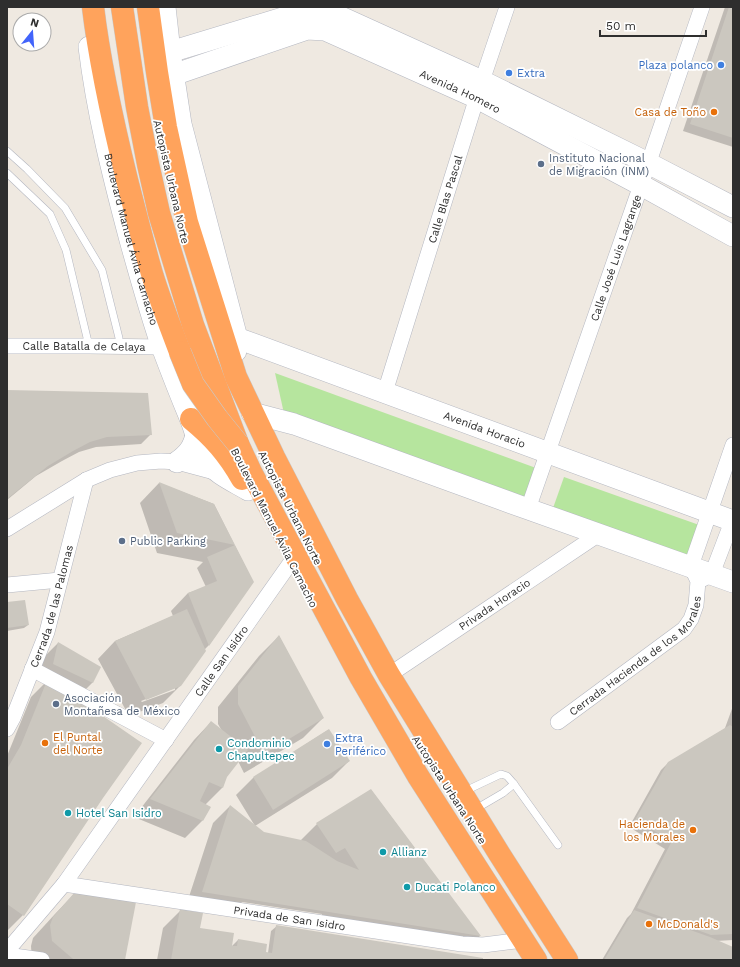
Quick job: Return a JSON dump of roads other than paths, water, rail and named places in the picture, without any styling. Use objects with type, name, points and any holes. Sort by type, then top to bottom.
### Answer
[{"type":"highway","points":[[93,7],[104,79],[119,148],[142,238],[167,319],[193,384],[238,444]]},
{"type":"highway","name":"Boulevard Manuel Ávila Camacho","points":[[113,7],[126,100],[144,189],[162,257],[206,388],[254,497],[365,699],[527,960]]},
{"type":"highway","name":"Autopista Urbana Norte","points":[[122,7],[137,107],[159,213],[193,325],[238,444],[251,472],[361,678],[418,776],[536,960]]},
{"type":"highway","name":"Autopista Urbana Norte","points":[[140,7],[152,99],[163,159],[174,206],[207,317],[243,412],[265,463],[383,684],[558,960]]},
{"type":"highway","points":[[148,7],[166,127],[187,222],[233,369],[252,413],[347,599],[389,675],[567,960]]},
{"type":"highway","points":[[194,427],[207,433],[221,448],[254,497]]},
{"type":"street","name":"Boulevard Manuel Ávila Camacho","points":[[84,7],[93,81],[102,129],[123,213],[160,342],[194,427],[198,443],[206,459],[212,468],[254,497]]},
{"type":"street","points":[[165,7],[180,124],[237,338],[233,369]]},
{"type":"street","name":"Calle Blas Pascal","points":[[385,392],[507,7]]},
{"type":"street","name":"Calle José Luis Lagrange","points":[[528,509],[702,7]]},
{"type":"street","points":[[170,52],[319,16]]},
{"type":"street","points":[[173,75],[319,16]]},
{"type":"street","name":"Avenida Homero","points":[[319,16],[648,163],[733,207]]},
{"type":"street","name":"Avenida Homero","points":[[480,89],[641,185],[733,236]]},
{"type":"street","name":"Calle Batalla de Celaya","points":[[7,338],[88,342],[160,342]]},
{"type":"street","name":"Avenida Horacio","points":[[237,338],[733,520]]},
{"type":"street","name":"Calle Batalla de Celaya","points":[[7,346],[88,342]]},
{"type":"street","points":[[252,413],[294,424],[599,534],[700,574],[733,582]]},
{"type":"street","points":[[177,462],[184,457],[194,443],[194,427]]},
{"type":"street","points":[[700,574],[710,512],[733,445]]},
{"type":"street","points":[[7,529],[86,480],[110,470],[137,463],[161,461],[177,462],[221,474]]},
{"type":"street","name":"Cerrada de las Palomas","points":[[7,730],[47,632],[86,480]]},
{"type":"street","points":[[700,574],[733,520]]},
{"type":"street","name":"Privada Horacio","points":[[389,675],[599,534]]},
{"type":"street","name":"Calle San Isidro","points":[[7,950],[64,884],[291,562]]},
{"type":"street","name":"Cerrada Hacienda de los Morales","points":[[558,722],[684,629],[692,619],[696,605],[700,574]]},
{"type":"street","points":[[7,585],[60,580]]},
{"type":"street","points":[[32,669],[166,740]]},
{"type":"street","name":"Privada de San Isidro","points":[[64,884],[462,944],[483,945],[515,941]]},
{"type":"street","points":[[7,954],[42,960]]},
{"type":"lane","points":[[7,151],[65,208],[102,270],[119,342]]},
{"type":"lane","points":[[7,173],[50,214],[66,250],[88,342]]},
{"type":"lane","points":[[462,792],[501,774],[507,776],[558,845]]},
{"type":"lane","points":[[473,811],[503,793],[514,784]]},
{"type":"place","name":"Plaza polanco","points":[[721,65]]},
{"type":"place","name":"Extra","points":[[509,73]]},
{"type":"place","name":"Casa de Toño","points":[[714,112]]},
{"type":"place","name":"Instituto Nacional de Migración (INM)","points":[[541,164]]},
{"type":"place","name":"Public Parking","points":[[122,541]]},
{"type":"place","name":"Asociación Montañesa de México","points":[[56,704]]},
{"type":"place","name":"El Puntal del Norte","points":[[45,743]]},
{"type":"place","name":"Extra Periférico","points":[[327,744]]},
{"type":"place","name":"Condominio Chapultepec","points":[[219,749]]},
{"type":"place","name":"Hotel San Isidro","points":[[68,813]]},
{"type":"place","name":"Hacienda de los Morales","points":[[693,830]]},
{"type":"place","name":"Allianz","points":[[383,852]]},
{"type":"place","name":"Ducati Polanco","points":[[407,887]]},
{"type":"place","name":"McDonald's","points":[[649,924]]}]
